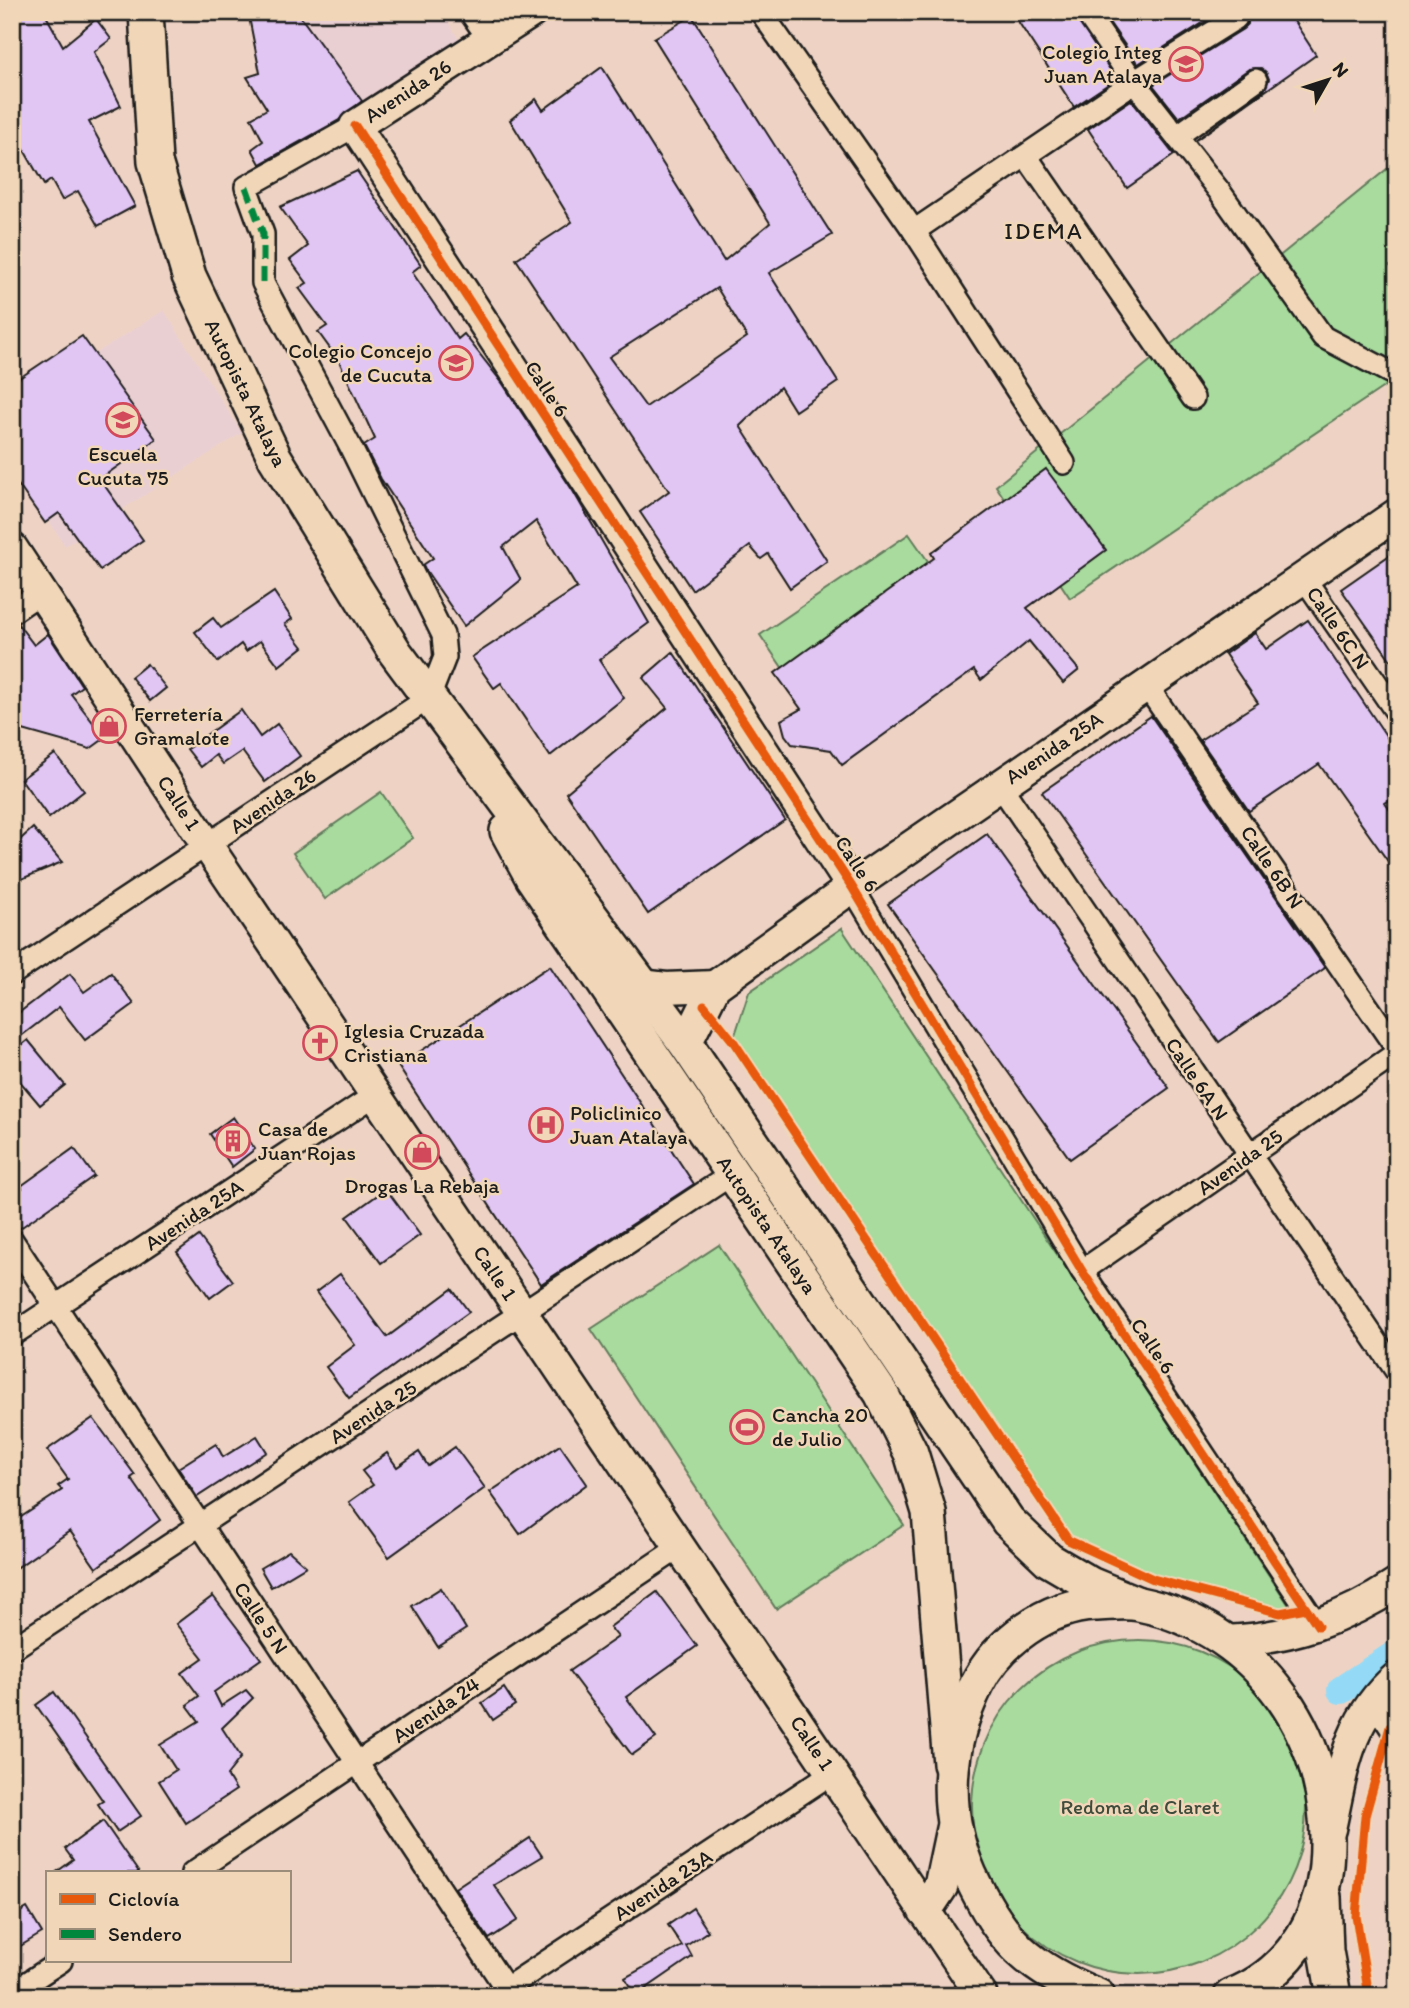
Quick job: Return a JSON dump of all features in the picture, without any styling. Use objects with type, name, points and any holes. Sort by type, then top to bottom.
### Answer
[{"type":"main road","name":"Autopista Atalaya","points":[[146,12],[155,162],[189,276],[275,458],[395,652],[686,1044],[1008,1521],[1049,1560],[1090,1584],[1136,1603]]},
{"type":"main road","name":"Autopista Atalaya","points":[[454,734],[533,877],[881,1393],[911,1453],[929,1512],[954,1826]]},
{"type":"main road","points":[[950,1764],[968,1702],[982,1675],[1007,1644],[1035,1623],[1061,1611],[1083,1605],[1136,1603],[1177,1616],[1226,1641],[1271,1684],[1300,1724],[1315,1759],[1325,1795],[1329,1832],[1324,1888],[1326,1951],[1334,1996]]},
{"type":"main road","points":[[925,1910],[941,1886],[954,1826]]},
{"type":"main road","points":[[954,1826],[963,1858],[999,1926],[1022,1954],[1045,1973],[1049,1989],[1098,1996]]},
{"type":"main road","points":[[1231,1996],[1265,1977],[1292,1952],[1311,1922],[1324,1888]]},
{"type":"street","points":[[470,12],[489,39]]},
{"type":"street","name":"Avenida 26","points":[[12,974],[429,698],[444,657],[443,635],[436,616],[351,448],[263,283],[263,234],[246,187],[355,127],[532,12]]},
{"type":"street","points":[[761,12],[914,231],[1064,463]]},
{"type":"street","points":[[1086,12],[1134,82],[1177,136],[1323,337],[1397,376]]},
{"type":"street","points":[[914,231],[1134,82],[1236,18]]},
{"type":"street","points":[[1177,136],[1256,80]]},
{"type":"street","name":"Calle 6","points":[[355,127],[852,887],[1083,1271],[1318,1626]]},
{"type":"street","points":[[1026,156],[1193,398]]},
{"type":"street","name":"Avenida 25A","points":[[686,1044],[715,986],[852,887],[1397,513]]},
{"type":"street","name":"Calle 1","points":[[12,548],[207,845],[982,1996]]},
{"type":"street","name":"Calle 6C N","points":[[1304,578],[1397,713]]},
{"type":"street","points":[[12,612],[41,592]]},
{"type":"street","name":"Calle 6B N","points":[[1146,685],[1397,1051]]},
{"type":"street","name":"Calle 6A N","points":[[1000,785],[1248,1156],[1397,1372]]},
{"type":"street","points":[[641,985],[715,986]]},
{"type":"street","name":"Avenida 25","points":[[1083,1271],[1397,1051]]},
{"type":"street","name":"Avenida 25A","points":[[12,1335],[375,1095]]},
{"type":"street","name":"Avenida 25","points":[[12,1649],[732,1174]]},
{"type":"street","name":"Calle 5 N","points":[[12,1240],[357,1763],[504,1993]]},
{"type":"street","name":"Avenida 24","points":[[195,1871],[680,1547]]},
{"type":"street","points":[[1226,1641],[1290,1635],[1318,1626],[1354,1610],[1397,1584]]},
{"type":"street","points":[[1329,1832],[1347,1750],[1357,1724],[1373,1701],[1397,1677]]},
{"type":"street","points":[[1373,1701],[1397,1737]]},
{"type":"street","name":"Avenida 23A","points":[[504,1993],[832,1773]]},
{"type":"street","points":[[16,1990],[59,1962]]},
{"type":"shaded area","points":[[297,12],[442,12],[463,46],[369,110]]},
{"type":"shaded area","name":"Escuela Cucuta 75","points":[[164,310],[242,433],[65,546],[12,463],[12,406]]},
{"type":"green space","points":[[1387,169],[1397,182],[1397,261],[1390,266],[1397,274],[1397,378],[1070,598],[996,486]]},
{"type":"green space","points":[[909,534],[986,644],[837,748],[760,635]]},
{"type":"green space","points":[[381,792],[413,838],[325,899],[293,853]]},
{"type":"green space","points":[[842,928],[1292,1610],[1226,1599],[1153,1579],[1068,1540],[733,1041],[749,992]]},
{"type":"green space","name":"Cancha 20 de Julio","points":[[719,1245],[904,1525],[776,1609],[591,1329]]},
{"type":"green space","name":"Redoma de Claret","points":[[1139,1640],[1172,1643],[1203,1653],[1232,1668],[1257,1689],[1278,1714],[1293,1743],[1303,1774],[1306,1807],[1303,1840],[1293,1871],[1278,1900],[1257,1925],[1232,1946],[1203,1961],[1172,1971],[1139,1974],[1106,1971],[1075,1961],[1046,1946],[1021,1925],[1000,1900],[985,1871],[975,1840],[972,1807],[975,1774],[985,1743],[1000,1714],[1021,1689],[1046,1668],[1075,1653],[1106,1643]]},
{"type":"building","points":[[24,12],[44,12],[63,46],[96,19],[111,39],[94,52],[121,106],[89,122],[135,206],[98,226],[78,191],[62,200],[51,180],[44,185],[12,129],[12,118],[20,114],[12,100],[12,19]]},
{"type":"building","points":[[248,12],[297,12],[362,101],[339,120],[260,164],[252,149],[263,141],[251,118],[267,109],[247,77],[260,73]]},
{"type":"building","points":[[1012,12],[1073,12],[1116,79],[1074,107]]},
{"type":"building","points":[[1102,12],[1220,12],[1138,64]]},
{"type":"building","points":[[1248,12],[1288,12],[1316,55],[1196,140],[1264,90],[1269,79],[1266,72],[1261,68],[1249,69],[1179,118],[1153,85],[1243,29],[1248,24]]},
{"type":"building","points":[[692,16],[832,235],[769,273],[838,382],[795,411],[780,387],[740,426],[827,561],[790,588],[768,554],[761,559],[750,546],[692,590],[640,512],[669,491],[516,259],[572,222],[510,120],[536,99],[543,110],[602,67],[724,261],[770,223],[654,38]],"holes":[[[717,288],[747,337],[646,407],[609,357]]]},
{"type":"building","points":[[1131,100],[1174,155],[1127,188],[1088,129]]},
{"type":"building","points":[[357,171],[421,265],[412,272],[458,339],[464,334],[503,384],[573,491],[649,623],[599,660],[624,698],[550,756],[501,683],[494,688],[472,657],[577,588],[536,521],[503,547],[521,580],[464,626],[425,569],[423,565],[433,558],[381,479],[364,446],[375,439],[339,361],[318,332],[327,326],[299,288],[307,283],[290,260],[308,246],[280,207]]},
{"type":"building","points":[[82,336],[156,439],[100,479],[143,540],[100,570],[59,513],[45,523],[12,476],[12,383]]},
{"type":"building","points":[[1046,469],[1106,550],[1027,608],[1079,670],[1063,683],[1029,641],[981,680],[974,670],[842,765],[831,750],[792,744],[785,735],[781,720],[801,709],[775,673],[934,558],[931,553]]},
{"type":"building","points":[[1397,550],[1397,669],[1341,589]]},
{"type":"building","points":[[274,592],[292,619],[285,624],[303,647],[279,666],[260,641],[246,651],[241,644],[218,662],[195,632],[213,618],[221,628]]},
{"type":"building","points":[[1308,620],[1397,752],[1397,796],[1385,803],[1397,820],[1397,874],[1319,764],[1249,811],[1200,740],[1258,703],[1225,654],[1255,633],[1266,649]]},
{"type":"building","points":[[18,624],[34,645],[48,634],[82,686],[71,694],[105,738],[90,749],[12,727],[12,625]]},
{"type":"building","points":[[673,652],[785,820],[648,914],[566,793],[667,708],[643,678]]},
{"type":"building","points":[[147,664],[166,688],[150,701],[131,677]]},
{"type":"building","points":[[241,710],[260,737],[277,724],[300,756],[265,782],[242,751],[223,764],[216,755],[201,767],[187,749]]},
{"type":"building","points":[[1151,716],[1325,968],[1219,1042],[1042,792]]},
{"type":"building","points":[[55,754],[84,791],[49,818],[21,779]]},
{"type":"building","points":[[33,828],[62,862],[12,883],[12,847]]},
{"type":"building","points":[[987,834],[1169,1088],[1070,1159],[888,904]]},
{"type":"building","name":"Policlinico Juan Atalaya","points":[[550,966],[694,1184],[541,1284],[398,1066]]},
{"type":"building","points":[[111,973],[134,1004],[85,1040],[59,1007],[12,1043],[12,1018],[70,974],[84,992]]},
{"type":"building","points":[[28,1040],[65,1085],[40,1105],[12,1072],[12,1053]]},
{"type":"building","name":"Casa de Juan Rojas","points":[[233,1117],[255,1149],[232,1167],[210,1134]]},
{"type":"building","points":[[74,1148],[94,1176],[19,1229],[12,1227],[12,1196],[21,1186]]},
{"type":"building","points":[[386,1189],[420,1235],[381,1263],[347,1217]]},
{"type":"building","points":[[199,1236],[233,1281],[210,1298],[177,1252]]},
{"type":"building","points":[[340,1274],[387,1337],[452,1289],[469,1312],[349,1398],[326,1367],[355,1345],[316,1292]]},
{"type":"building","points":[[93,1418],[135,1475],[131,1478],[160,1520],[96,1568],[70,1531],[12,1571],[12,1523],[62,1490],[58,1486],[68,1479],[47,1450]]},
{"type":"building","points":[[257,1436],[267,1452],[197,1497],[178,1468],[216,1444],[223,1457]]},
{"type":"building","points":[[560,1445],[587,1484],[520,1534],[490,1492]]},
{"type":"building","points":[[455,1447],[485,1488],[389,1557],[349,1502],[373,1485],[362,1471],[387,1453],[397,1467],[419,1452],[428,1466]]},
{"type":"building","points":[[289,1551],[306,1566],[271,1587],[260,1568]]},
{"type":"building","points":[[441,1588],[466,1629],[438,1647],[412,1606]]},
{"type":"building","points":[[657,1592],[697,1646],[626,1697],[656,1738],[632,1755],[569,1671],[618,1637],[610,1627]]},
{"type":"building","points":[[213,1596],[261,1659],[214,1692],[221,1706],[246,1690],[253,1698],[222,1728],[241,1757],[227,1775],[236,1790],[186,1823],[159,1781],[176,1770],[160,1745],[199,1721],[187,1705],[199,1696],[182,1673],[203,1658],[176,1624]]},
{"type":"building","points":[[504,1688],[515,1705],[493,1720],[482,1703]]},
{"type":"building","points":[[54,1692],[141,1816],[117,1832],[98,1804],[103,1801],[36,1705]]},
{"type":"building","points":[[103,1821],[138,1871],[58,1871],[73,1860],[65,1849]]},
{"type":"building","points":[[530,1838],[542,1856],[494,1885],[518,1920],[489,1939],[455,1888]]},
{"type":"building","points":[[27,1908],[42,1933],[12,1951],[12,1917]]},
{"type":"building","points":[[693,1908],[708,1931],[686,1946],[692,1957],[635,1996],[625,1978],[682,1946],[668,1925]]},
{"type":"waterway","points":[[1341,1690],[1397,1653]]},
{"type":"marked path","points":[[246,187],[263,234],[263,283]]},
{"type":"cycle path","points":[[355,126],[852,887],[1082,1271],[1318,1626]]},
{"type":"cycle path","points":[[704,1005],[733,1041],[1068,1540],[1153,1579],[1280,1613],[1306,1608]]},
{"type":"cycle path","points":[[1369,1996],[1356,1916],[1365,1816],[1390,1727]]},
{"type":"place","name":"Colegio Integ Juan Atalaya","points":[[1186,64]]},
{"type":"place","name":"Colegio Concejo de Cucuta","points":[[456,363]]},
{"type":"place","name":"Escuela Cucuta 75","points":[[123,420]]},
{"type":"place","name":"Ferretería Gramalote","points":[[109,726]]},
{"type":"place","name":"Iglesia Cruzada Cristiana","points":[[320,1043]]},
{"type":"place","name":"Policlinico Juan Atalaya","points":[[546,1125]]},
{"type":"place","name":"Casa de Juan Rojas","points":[[233,1141]]},
{"type":"place","name":"Drogas La Rebaja","points":[[422,1152]]},
{"type":"place","name":"Cancha 20 de Julio","points":[[747,1427]]},
{"type":"district","name":"IDEMA","points":[[1044,231]]}]
